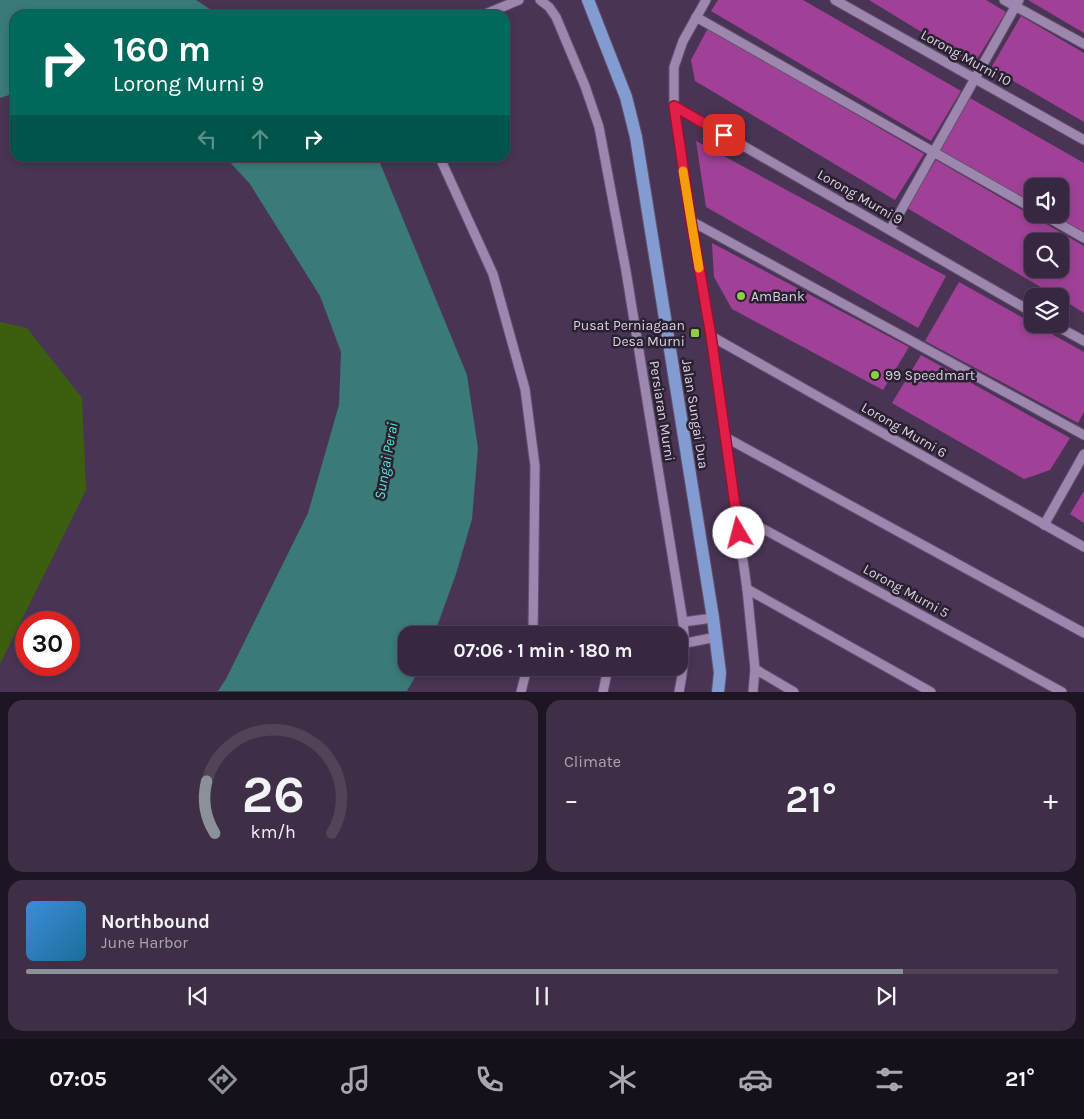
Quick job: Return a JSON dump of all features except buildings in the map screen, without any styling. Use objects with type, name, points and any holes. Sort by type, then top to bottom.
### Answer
[{"type":"main road","name":"Jalan Sungai Dua","points":[[588,0],[626,97],[636,137],[716,637],[720,672],[718,692]]},
{"type":"street","points":[[495,10],[519,0]]},
{"type":"street","name":"Persiaran Murni","points":[[540,0],[549,7],[556,17],[585,86],[599,127],[626,271],[684,626]]},
{"type":"street","points":[[706,0],[683,41],[674,67],[674,106],[711,336],[747,589],[754,669],[753,692]]},
{"type":"street","name":"Lorong Murni 10","points":[[835,0],[1084,140]]},
{"type":"street","points":[[1004,0],[1018,3],[1084,44]]},
{"type":"street","points":[[890,230],[1018,3]]},
{"type":"street","points":[[696,17],[1024,203]]},
{"type":"street","name":"Lorong Murni 9","points":[[674,106],[1024,307]]},
{"type":"street","points":[[442,162],[493,274],[525,389],[535,466],[533,626]]},
{"type":"street","points":[[691,221],[1084,435]]},
{"type":"street","points":[[1058,223],[1084,238]]},
{"type":"street","points":[[1069,333],[1084,341]]},
{"type":"street","name":"Lorong Murni 6","points":[[711,336],[1084,547]]},
{"type":"street","points":[[725,437],[1084,633]]},
{"type":"street","points":[[1044,524],[1084,454]]},
{"type":"street","name":"Lorong Murni 5","points":[[736,514],[1062,692]]},
{"type":"street","points":[[747,589],[932,692]]},
{"type":"street","points":[[683,622],[713,618]]},
{"type":"street","points":[[688,643],[716,637]]},
{"type":"street","points":[[754,669],[794,692]]},
{"type":"street","points":[[522,692],[525,676]]},
{"type":"street","points":[[603,692],[606,676]]},
{"type":"street","name":"Persiaran Murni","points":[[679,692],[682,676]]},
{"type":"green space","points":[[0,322],[27,328],[82,398],[86,490],[26,611],[15,611],[15,634],[0,664]]},
{"type":"water","points":[[0,0],[196,0],[211,10],[10,10],[10,95],[0,98]]},
{"type":"water","name":"Sungai Perai","points":[[230,162],[380,162],[467,375],[478,448],[472,519],[456,574],[437,626],[398,626],[398,676],[415,676],[407,691],[218,691],[226,679],[308,513],[339,405],[341,352],[320,296],[250,184]]},
{"type":"slow traffic","points":[[683,171],[699,268]]},
{"type":"place","name":"AmBank","points":[[741,296]]},
{"type":"place","name":"Pusat Perniagaan Desa Murni","points":[[695,333]]},
{"type":"place","name":"99 Speedmart","points":[[875,375]]},
{"type":"route","points":[[724,135],[674,106],[711,336],[739,533]]}]
